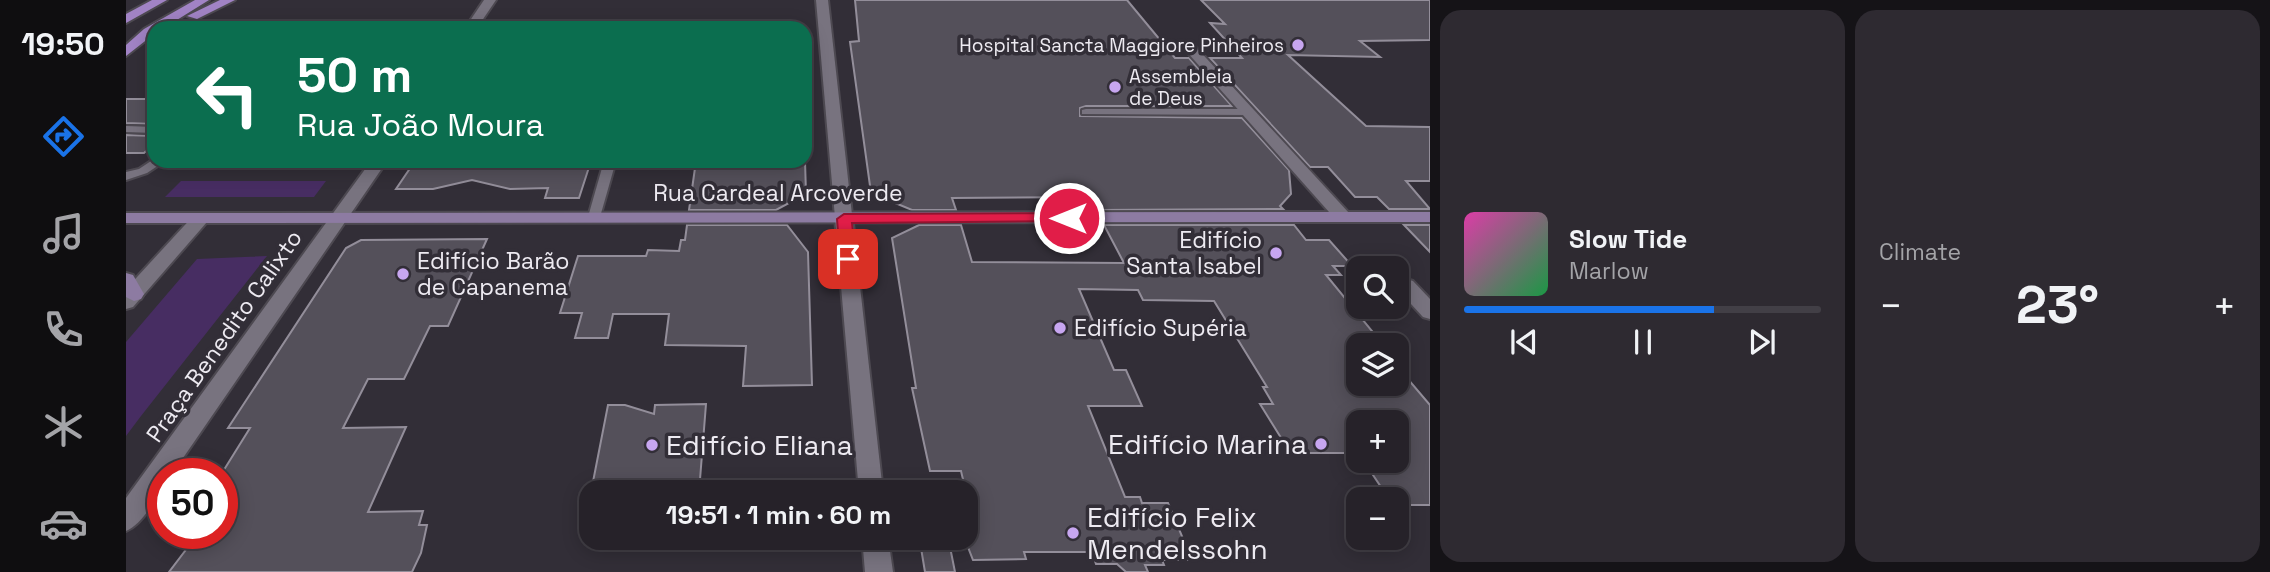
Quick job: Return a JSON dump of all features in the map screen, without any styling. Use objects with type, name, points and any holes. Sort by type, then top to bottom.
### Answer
[{"type":"main road","points":[[131,17],[162,0]]},
{"type":"main road","points":[[167,21],[203,0]]},
{"type":"main road","points":[[185,21],[229,0]]},
{"type":"main road","points":[[126,52],[147,33]]},
{"type":"main road","points":[[126,52],[147,41]]},
{"type":"main road","name":"Rua Cardeal Arcoverde","points":[[126,218],[1430,217]]},
{"type":"street","points":[[131,17],[152,0]]},
{"type":"street","points":[[476,21],[490,0]]},
{"type":"street","points":[[822,0],[870,480]]},
{"type":"street","points":[[1191,48],[1343,217]]},
{"type":"street","name":"Praça Benedito Calixto","points":[[126,519],[374,168]]},
{"type":"street","points":[[129,292],[201,218]]},
{"type":"street","points":[[1409,289],[1427,306]]},
{"type":"street","points":[[877,550],[879,572]]},
{"type":"lane","points":[[1086,112],[1248,112]]},
{"type":"lane","points":[[126,129],[147,130]]},
{"type":"lane","points":[[126,176],[149,168]]},
{"type":"lane","points":[[594,216],[608,168]]},
{"type":"shaded area","points":[[181,181],[326,181],[314,197],[165,197]]},
{"type":"shaded area","points":[[267,256],[126,436],[126,342],[197,259]]},
{"type":"building","points":[[855,0],[1127,0],[1175,58],[1189,58],[1232,106],[1086,106],[1080,108],[1080,116],[1242,118],[1289,170],[1291,194],[1280,206],[1283,209],[1096,210],[1089,197],[952,198],[956,210],[912,210],[871,193],[850,42],[859,41]]},
{"type":"building","points":[[1201,0],[1430,0],[1430,40],[1360,41],[1380,57],[1288,55],[1366,126],[1430,127],[1430,181],[1406,181],[1430,209],[1389,209],[1377,197],[1355,197],[1328,167],[1310,167],[1210,58],[1242,58],[1210,23],[1225,24]]},
{"type":"building","points":[[126,99],[147,99],[147,124],[126,123]]},
{"type":"building","points":[[126,135],[147,136],[147,150],[144,153],[126,153]]},
{"type":"building","points":[[410,168],[589,168],[579,198],[545,198],[548,188],[510,189],[472,180],[433,189],[396,189]]},
{"type":"building","points":[[695,168],[805,168],[806,194],[776,210],[689,210]]},
{"type":"building","points":[[687,225],[787,225],[808,252],[812,385],[743,386],[746,346],[665,345],[669,314],[613,314],[608,338],[575,338],[582,313],[560,313],[578,256],[646,256],[648,250],[679,251],[681,240],[685,240]]},
{"type":"building","points":[[919,225],[961,225],[972,262],[1124,263],[1104,225],[1294,225],[1306,240],[1329,240],[1346,259],[1346,266],[1333,266],[1341,275],[1326,275],[1346,299],[1346,319],[1362,319],[1374,333],[1346,333],[1346,396],[1409,396],[1409,380],[1430,405],[1430,505],[1409,505],[1409,487],[1381,487],[1372,473],[1409,473],[1409,410],[1346,410],[1346,453],[1303,453],[1297,441],[1283,441],[1260,404],[1273,404],[1263,387],[1267,387],[1214,301],[1143,300],[1138,290],[1079,289],[1114,370],[1126,370],[1142,406],[1088,406],[1125,497],[1140,497],[1142,503],[1168,503],[1192,560],[1162,560],[1164,565],[1145,565],[1148,572],[1126,572],[1117,564],[1096,564],[1092,552],[1024,552],[1026,559],[973,560],[969,550],[978,550],[978,480],[963,480],[961,471],[930,471],[912,388],[916,388],[892,238]]},
{"type":"building","points":[[1404,225],[1430,225],[1430,252]]},
{"type":"building","points":[[487,239],[448,326],[430,326],[404,379],[368,379],[343,428],[406,427],[368,512],[423,511],[419,525],[427,525],[421,553],[412,572],[169,572],[187,549],[238,549],[238,458],[231,458],[250,428],[228,428],[346,248],[361,240]]},
{"type":"building","name":"Edifício Eliana","points":[[706,404],[700,480],[593,480],[608,405],[625,405],[654,414],[655,405]]},
{"type":"building","points":[[921,550],[951,550],[955,572],[925,572]]},
{"type":"place","name":"Hospital Sancta Maggiore Pinheiros","points":[[1298,45]]},
{"type":"place","name":"Assembleia de Deus","points":[[1115,87]]},
{"type":"place","name":"Edifício Santa Isabel","points":[[1276,253]]},
{"type":"place","name":"Edifício Barão de Capanema","points":[[403,274]]},
{"type":"place","name":"Edifício Supéria","points":[[1060,328]]},
{"type":"place","name":"Edifício Marina","points":[[1321,444]]},
{"type":"place","name":"Edifício Eliana","points":[[652,445]]},
{"type":"place","name":"Edifício Felix Mendelssohn","points":[[1073,533]]},
{"type":"route","points":[[848,259],[844,219],[1069,218]]}]
